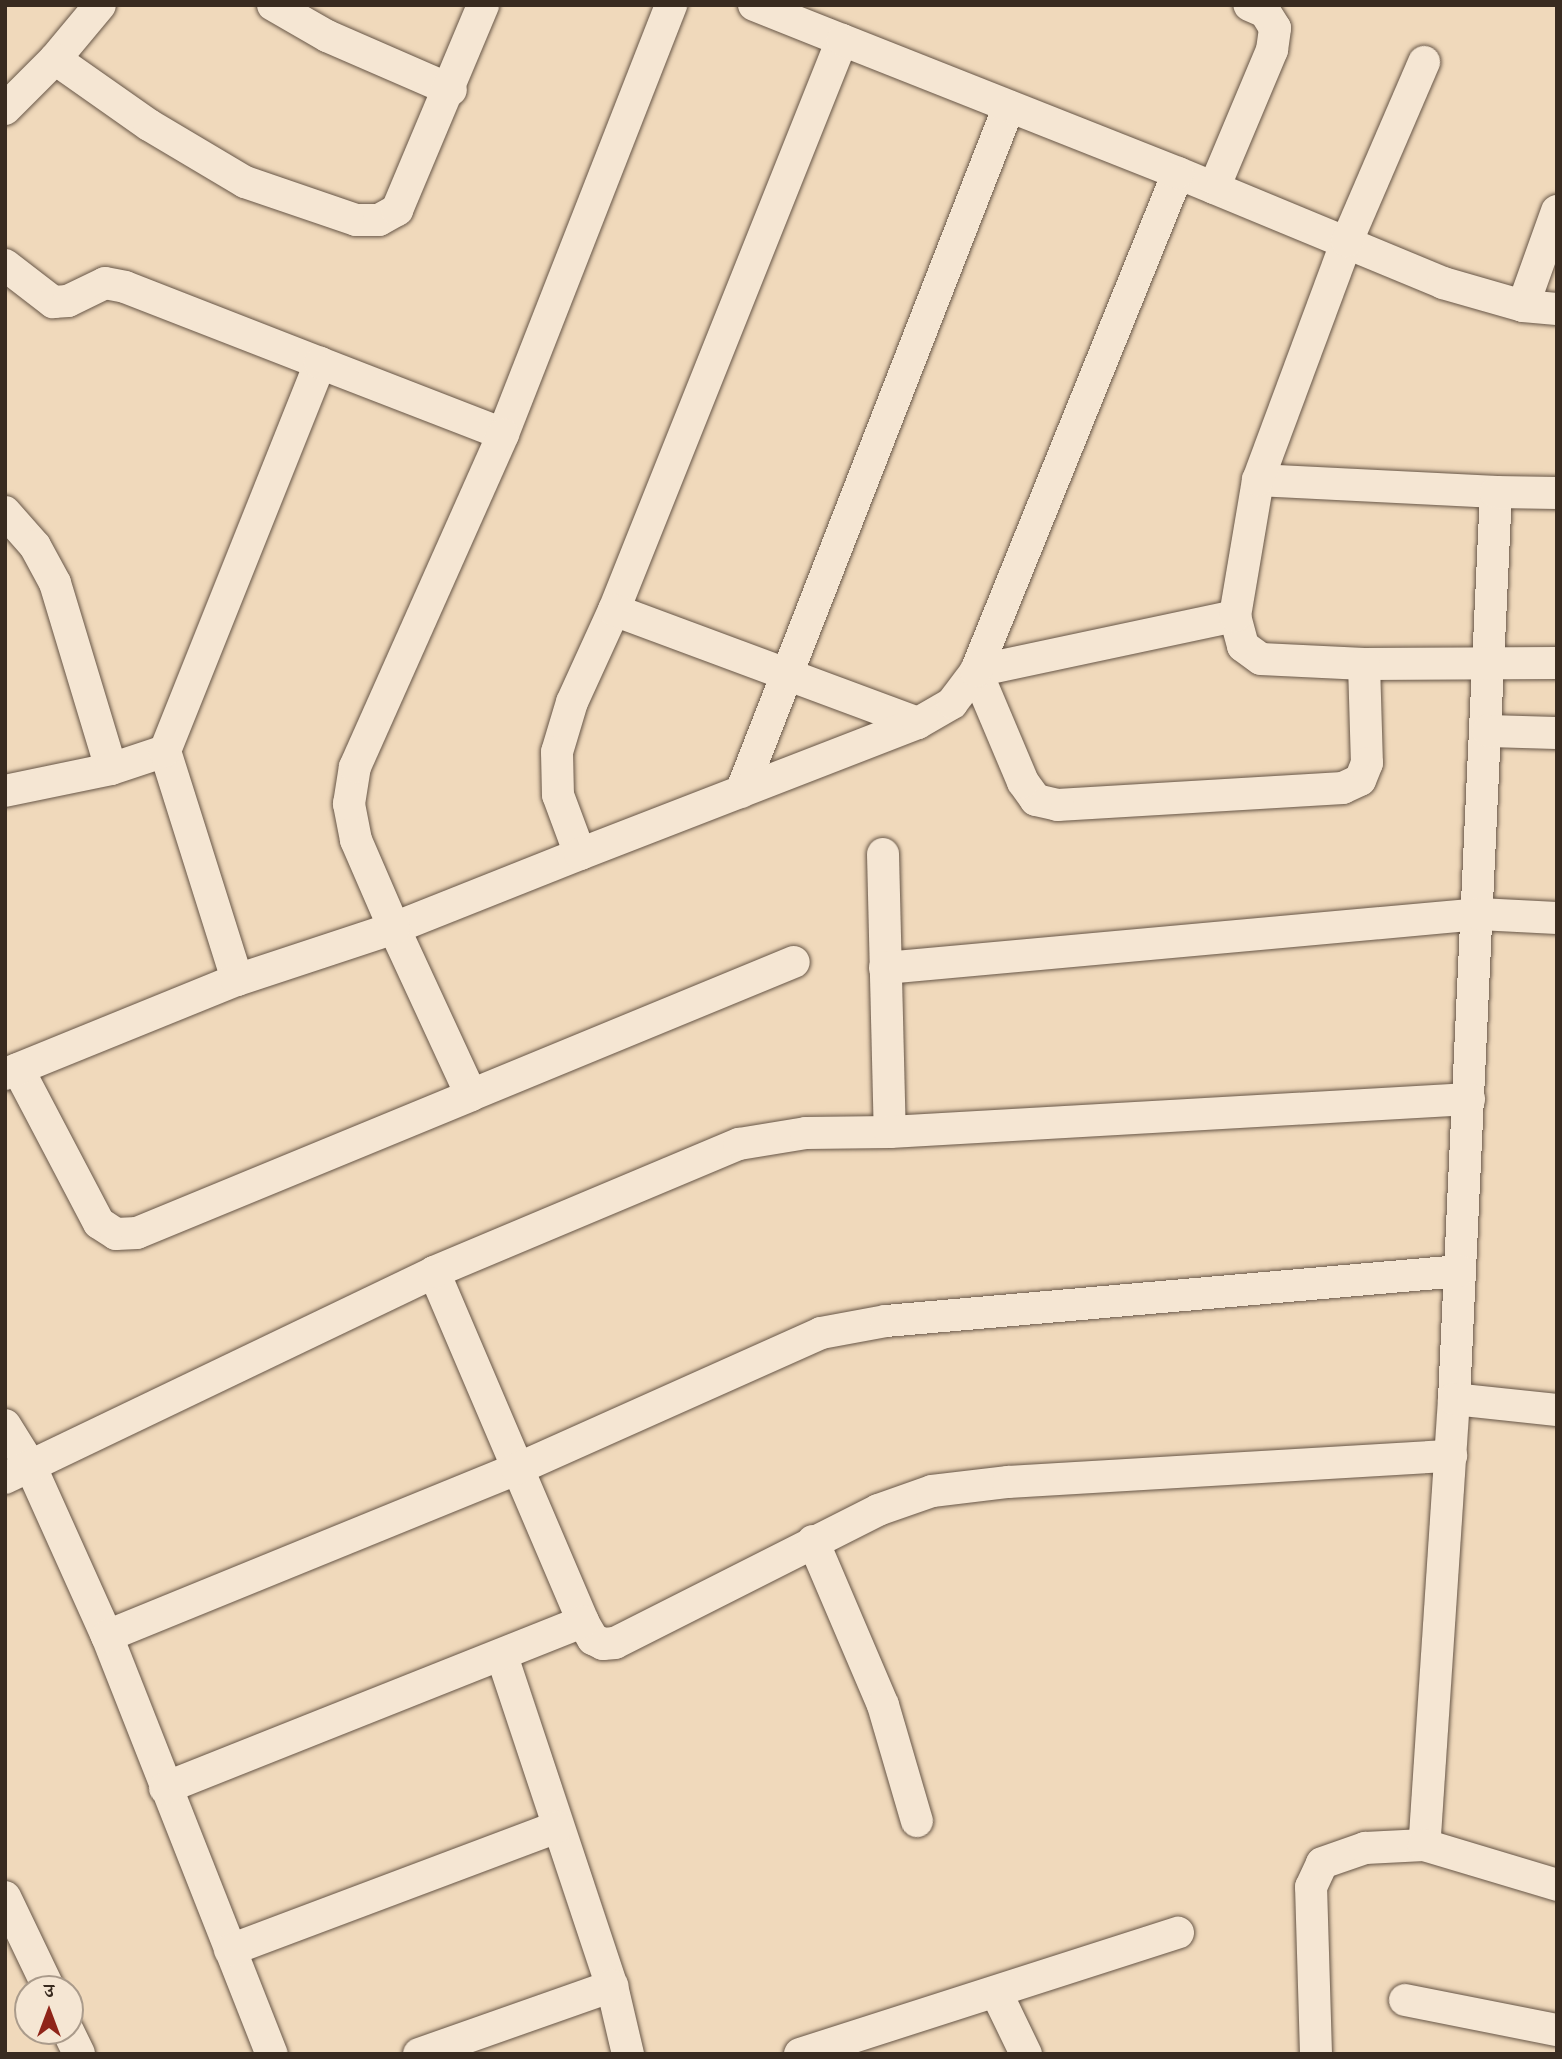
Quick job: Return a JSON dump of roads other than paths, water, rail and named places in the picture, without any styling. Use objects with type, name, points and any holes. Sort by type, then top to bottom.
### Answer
[{"type":"street","points":[[5,110],[55,59],[100,5]]},
{"type":"street","points":[[273,5],[327,36],[451,90]]},
{"type":"street","points":[[55,59],[149,125],[245,181],[356,220],[379,220],[397,209],[451,90],[484,5]]},
{"type":"street","points":[[471,1095],[356,840],[349,804],[355,767],[503,434],[671,5]]},
{"type":"street","points":[[754,5],[1347,241],[1443,283],[1524,306],[1557,309]]},
{"type":"street","points":[[1214,188],[1272,50],[1275,28],[1265,12],[1249,5]]},
{"type":"street","points":[[580,854],[558,795],[557,752],[572,702],[614,610],[842,40]]},
{"type":"street","points":[[1424,62],[1347,241],[1258,480],[1235,616],[1243,646],[1261,659],[1364,664],[1557,663]]},
{"type":"street","points":[[741,792],[1009,106]]},
{"type":"street","points":[[793,962],[137,1233],[116,1234],[99,1223],[12,1072],[237,981],[394,928],[918,723],[952,703],[976,671],[1178,173]]},
{"type":"street","points":[[1524,306],[1557,211]]},
{"type":"street","points":[[5,265],[53,302],[68,301],[105,284],[125,287],[503,434]]},
{"type":"street","points":[[237,981],[164,751],[320,363]]},
{"type":"street","points":[[1258,480],[1557,493]]},
{"type":"street","points":[[1424,1844],[1451,1456],[1488,731],[1496,492]]},
{"type":"street","points":[[5,512],[35,546],[54,583],[111,769]]},
{"type":"street","points":[[614,610],[918,723]]},
{"type":"street","points":[[976,671],[1235,616]]},
{"type":"street","points":[[976,671],[1023,782],[1037,800],[1058,805],[1343,788],[1360,780],[1367,763],[1364,664]]},
{"type":"street","points":[[1488,731],[1557,733]]},
{"type":"street","points":[[5,791],[111,769],[164,751]]},
{"type":"street","points":[[883,854],[890,1132]]},
{"type":"street","points":[[886,968],[1479,914],[1557,918]]},
{"type":"street","points":[[18,1471],[434,1272],[739,1144],[806,1133],[890,1132],[1469,1099]]},
{"type":"street","points":[[107,1636],[517,1469],[821,1333],[886,1321],[1460,1271]]},
{"type":"street","points":[[434,1272],[583,1622],[593,1639],[615,1643],[813,1541],[932,1491],[1008,1482],[1451,1456]]},
{"type":"street","points":[[1454,1399],[1557,1410]]},
{"type":"street","points":[[5,1425],[18,1471],[107,1636],[272,2054]]},
{"type":"street","points":[[813,1541],[883,1705],[917,1821]]},
{"type":"street","points":[[165,1788],[583,1622]]},
{"type":"street","points":[[502,1656],[612,1986],[628,2054]]},
{"type":"street","points":[[230,1950],[557,1827]]},
{"type":"street","points":[[1316,2054],[1310,1921],[1316,1873],[1322,1863],[1340,1853],[1424,1844],[1557,1885]]},
{"type":"street","points":[[5,1897],[41,1975]]},
{"type":"street","points":[[800,2054],[851,2046],[996,1992],[1178,1933]]},
{"type":"street","points":[[419,2054],[612,1986]]},
{"type":"street","points":[[996,1992],[1026,2054]]},
{"type":"street","points":[[1405,2000],[1557,2030]]}]
